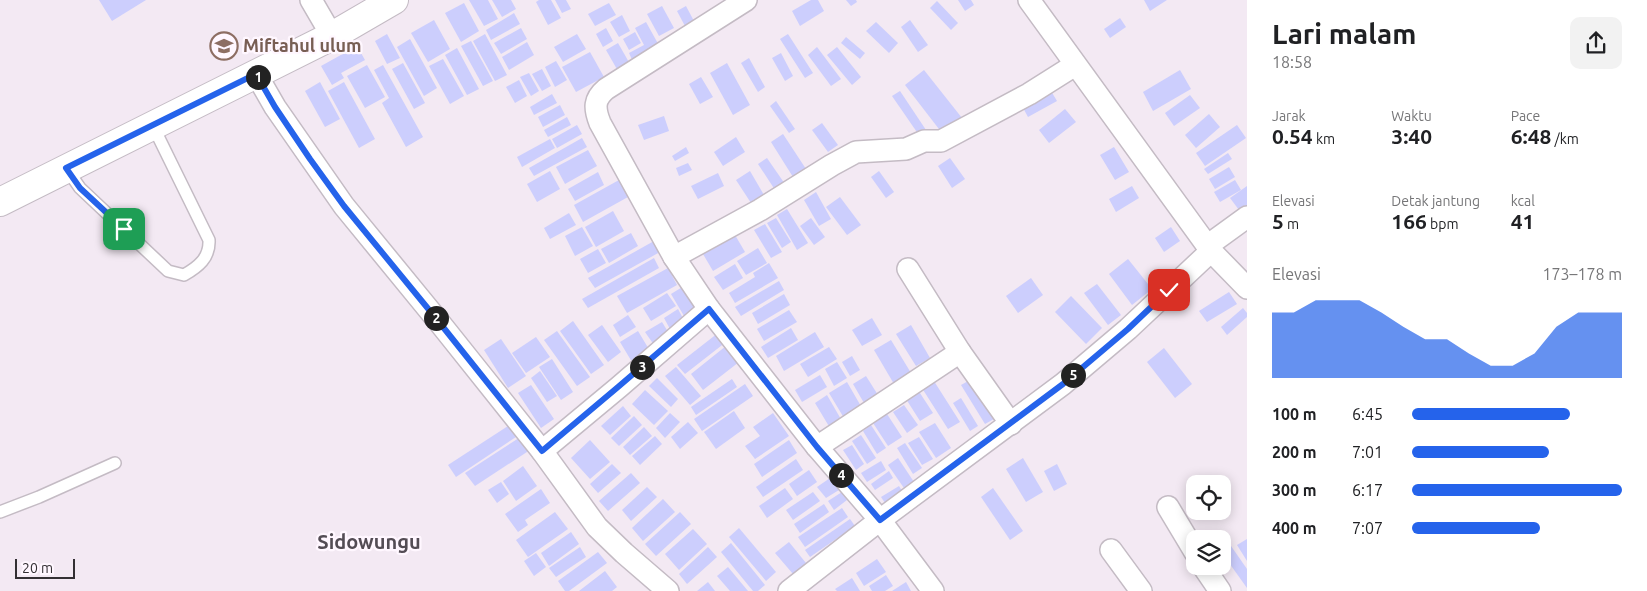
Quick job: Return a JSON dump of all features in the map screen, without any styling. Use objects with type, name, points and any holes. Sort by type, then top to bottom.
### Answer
[{"type":"main road","points":[[0,202],[332,36],[394,0]]},
{"type":"street","points":[[311,0],[332,36]]},
{"type":"street","points":[[1028,0],[1209,248],[1247,288]]},
{"type":"street","points":[[737,2],[606,89],[599,95],[596,102],[596,112],[674,257],[709,309],[817,447],[880,520],[933,591]]},
{"type":"street","points":[[674,257],[760,210],[856,152],[906,149],[924,142],[941,141],[1029,94],[1076,65]]},
{"type":"street","points":[[256,74],[275,107],[344,206],[542,451],[597,527],[668,591]]},
{"type":"street","points":[[789,591],[880,520],[1063,384],[1128,329],[1209,248],[1247,217]]},
{"type":"street","points":[[908,269],[960,352],[1011,424]]},
{"type":"street","points":[[542,451],[709,309]]},
{"type":"street","points":[[817,447],[960,352]]},
{"type":"street","points":[[1168,507],[1186,537]]},
{"type":"street","points":[[1111,550],[1141,591]]},
{"type":"street","points":[[1209,575],[1220,591]]},
{"type":"lane","points":[[66,168],[80,188],[168,271],[184,275],[198,267],[210,251],[209,240],[153,125]]},
{"type":"lane","points":[[0,512],[40,497],[115,463]]},
{"type":"building","points":[[99,0],[146,0],[112,21]]},
{"type":"building","points":[[469,0],[488,0],[498,19],[484,26]]},
{"type":"building","points":[[492,0],[511,0],[516,9],[502,17]]},
{"type":"building","points":[[539,0],[551,0],[561,18],[548,25],[536,2]]},
{"type":"building","points":[[555,0],[566,0],[571,9],[562,13]]},
{"type":"building","points":[[811,0],[818,0],[824,11],[800,26],[792,11]]},
{"type":"building","points":[[846,0],[856,0],[857,2],[851,6]]},
{"type":"building","points":[[958,0],[971,0],[974,5],[965,11]]},
{"type":"building","points":[[1144,0],[1167,0],[1150,11]]},
{"type":"building","points":[[937,1],[958,23],[951,30],[930,8]]},
{"type":"building","points":[[464,3],[479,31],[461,42],[445,13]]},
{"type":"building","points":[[609,3],[616,15],[595,26],[588,14]]},
{"type":"building","points":[[662,6],[674,28],[659,36],[647,14]]},
{"type":"building","points":[[686,6],[695,23],[686,28],[677,11]]},
{"type":"building","points":[[514,13],[520,24],[491,40],[486,30]]},
{"type":"building","points":[[622,15],[630,31],[619,37],[610,22]]},
{"type":"building","points":[[1120,18],[1126,27],[1110,38],[1104,29]]},
{"type":"building","points":[[434,20],[450,49],[428,62],[411,33]]},
{"type":"building","points":[[910,20],[928,45],[918,52],[901,27]]},
{"type":"building","points":[[646,22],[661,49],[634,64],[629,53],[644,45],[635,28]]},
{"type":"building","points":[[876,22],[898,43],[889,53],[866,31]]},
{"type":"building","points":[[521,28],[527,39],[501,54],[494,43]]},
{"type":"building","points":[[606,28],[613,41],[603,47],[596,34]]},
{"type":"building","points":[[635,32],[641,43],[629,50],[623,39]]},
{"type":"building","points":[[387,34],[400,58],[387,64],[375,41]]},
{"type":"building","points":[[485,34],[507,75],[495,81],[473,41]]},
{"type":"building","points":[[577,34],[586,49],[563,62],[554,47]]},
{"type":"building","points":[[788,34],[813,73],[805,78],[780,39]]},
{"type":"building","points":[[846,37],[865,53],[860,59],[841,43]]},
{"type":"building","points":[[410,39],[437,88],[424,96],[397,47]]},
{"type":"building","points":[[471,41],[493,81],[483,86],[461,46]]},
{"type":"building","points":[[527,42],[534,55],[509,70],[502,57]]},
{"type":"building","points":[[618,43],[630,64],[618,71],[606,50]]},
{"type":"building","points":[[357,46],[365,60],[341,73],[344,78],[332,85],[321,66]]},
{"type":"building","points":[[817,47],[841,79],[831,86],[808,55]]},
{"type":"building","points":[[837,47],[861,77],[852,85],[827,55]]},
{"type":"building","points":[[457,48],[479,89],[467,95],[445,55]]},
{"type":"building","points":[[590,52],[604,77],[576,92],[562,67]]},
{"type":"building","points":[[781,53],[793,76],[785,81],[772,58]]},
{"type":"building","points":[[749,58],[765,87],[758,92],[741,63]]},
{"type":"building","points":[[443,59],[464,96],[450,104],[429,66]]},
{"type":"building","points":[[556,61],[567,80],[555,87],[545,67]]},
{"type":"building","points":[[403,63],[425,103],[414,109],[392,69]]},
{"type":"building","points":[[727,63],[750,105],[733,115],[710,73]]},
{"type":"building","points":[[367,65],[385,97],[365,108],[347,76]]},
{"type":"building","points":[[383,65],[423,137],[406,147],[382,103],[389,98],[374,70]]},
{"type":"building","points":[[542,69],[551,86],[542,91],[532,74]]},
{"type":"building","points":[[924,70],[962,118],[942,133],[905,85]]},
{"type":"building","points":[[1180,70],[1191,89],[1153,111],[1143,92]]},
{"type":"building","points":[[529,73],[539,91],[531,96],[520,77]]},
{"type":"building","points":[[701,77],[713,97],[700,104],[689,84]]},
{"type":"building","points":[[519,80],[527,96],[515,103],[506,87]]},
{"type":"building","points":[[320,82],[340,119],[325,127],[305,91]]},
{"type":"building","points":[[344,82],[375,139],[359,148],[328,91]]},
{"type":"building","points":[[900,91],[928,133],[921,138],[892,96]]},
{"type":"building","points":[[1051,91],[1057,101],[1028,117],[1022,106]]},
{"type":"building","points":[[552,94],[557,103],[534,115],[530,107]]},
{"type":"building","points":[[1190,95],[1200,108],[1174,126],[1165,113]]},
{"type":"building","points":[[776,101],[795,129],[789,133],[770,106]]},
{"type":"building","points":[[560,105],[565,115],[543,127],[538,117]]},
{"type":"building","points":[[1065,109],[1076,122],[1049,143],[1039,130]]},
{"type":"building","points":[[1209,114],[1220,127],[1196,148],[1185,135]]},
{"type":"building","points":[[664,116],[669,131],[644,140],[638,125]]},
{"type":"building","points":[[567,117],[571,125],[548,137],[544,130]]},
{"type":"building","points":[[822,123],[838,145],[828,152],[812,130]]},
{"type":"building","points":[[577,125],[582,134],[557,148],[552,139]]},
{"type":"building","points":[[1237,125],[1246,138],[1205,166],[1196,153]]},
{"type":"building","points":[[783,134],[806,169],[793,177],[771,142]]},
{"type":"building","points":[[736,137],[745,152],[723,166],[714,152]]},
{"type":"building","points":[[582,138],[587,147],[534,176],[529,168]]},
{"type":"building","points":[[550,139],[555,148],[522,167],[517,157]]},
{"type":"building","points":[[686,147],[689,153],[675,161],[672,156]]},
{"type":"building","points":[[1114,147],[1129,172],[1115,180],[1100,155]]},
{"type":"building","points":[[588,150],[597,166],[565,184],[556,167]]},
{"type":"building","points":[[1228,153],[1232,159],[1208,174],[1204,169]]},
{"type":"building","points":[[767,158],[787,187],[777,193],[758,164]]},
{"type":"building","points":[[950,158],[965,179],[952,188],[938,166]]},
{"type":"building","points":[[688,163],[692,170],[679,176],[676,168]]},
{"type":"building","points":[[1229,167],[1235,177],[1215,189],[1209,179]]},
{"type":"building","points":[[550,171],[560,189],[537,202],[527,184]]},
{"type":"building","points":[[750,171],[764,195],[751,203],[736,180]]},
{"type":"building","points":[[879,171],[894,192],[886,198],[871,177]]},
{"type":"building","points":[[598,172],[604,185],[575,201],[568,189]]},
{"type":"building","points":[[718,173],[724,186],[698,199],[691,186]]},
{"type":"building","points":[[619,180],[628,197],[583,222],[574,205]]},
{"type":"building","points":[[1235,180],[1241,190],[1220,202],[1214,192]]},
{"type":"building","points":[[1132,186],[1139,198],[1116,212],[1109,199]]},
{"type":"building","points":[[1247,186],[1247,210],[1242,214],[1230,198]]},
{"type":"building","points":[[816,192],[831,219],[819,226],[804,200]]},
{"type":"building","points":[[840,197],[861,225],[847,235],[826,207]]},
{"type":"building","points":[[787,209],[808,243],[797,250],[777,215]]},
{"type":"building","points":[[613,211],[624,231],[596,247],[585,227]]},
{"type":"building","points":[[569,213],[576,225],[550,239],[544,228]]},
{"type":"building","points":[[776,218],[791,242],[782,248],[767,223]]},
{"type":"building","points":[[811,218],[825,237],[814,245],[800,226]]},
{"type":"building","points":[[765,224],[782,252],[771,258],[754,230]]},
{"type":"building","points":[[582,227],[593,246],[575,256],[565,236]]},
{"type":"building","points":[[1171,227],[1180,241],[1164,252],[1155,238]]},
{"type":"building","points":[[631,233],[638,246],[609,263],[601,249]]},
{"type":"building","points":[[735,235],[745,252],[713,271],[703,254]]},
{"type":"building","points":[[654,241],[660,252],[595,288],[588,278]]},
{"type":"building","points":[[758,248],[767,263],[746,275],[737,261]]},
{"type":"building","points":[[598,249],[606,263],[588,273],[580,259]]},
{"type":"building","points":[[654,258],[659,268],[588,308],[582,299]]},
{"type":"building","points":[[1128,259],[1152,289],[1132,305],[1109,274]]},
{"type":"building","points":[[769,263],[778,278],[735,303],[729,293],[755,277],[753,273]]},
{"type":"building","points":[[735,264],[743,278],[723,290],[714,277]]},
{"type":"building","points":[[668,268],[677,285],[627,313],[617,296]]},
{"type":"building","points":[[1031,278],[1043,295],[1018,313],[1006,296]]},
{"type":"building","points":[[779,281],[784,290],[741,316],[735,307]]},
{"type":"building","points":[[1097,284],[1121,315],[1108,325],[1084,293]]},
{"type":"building","points":[[684,286],[700,313],[687,321],[671,294]]},
{"type":"building","points":[[1229,292],[1237,304],[1207,322],[1199,311]]},
{"type":"building","points":[[667,293],[676,306],[651,321],[643,308]]},
{"type":"building","points":[[784,294],[790,305],[758,324],[752,313]]},
{"type":"building","points":[[1071,296],[1102,328],[1086,344],[1055,312]]},
{"type":"building","points":[[1243,308],[1247,313],[1247,317],[1227,335],[1221,327]]},
{"type":"building","points":[[678,309],[684,320],[670,329],[664,318]]},
{"type":"building","points":[[789,310],[797,322],[764,341],[757,329]]},
{"type":"building","points":[[628,315],[636,327],[620,337],[613,325]]},
{"type":"building","points":[[872,318],[882,335],[862,346],[852,330]]},
{"type":"building","points":[[573,321],[604,365],[591,374],[560,331]]},
{"type":"building","points":[[662,322],[670,335],[654,345],[645,332]]},
{"type":"building","points":[[602,325],[621,352],[608,362],[588,335]]},
{"type":"building","points":[[911,325],[930,358],[916,366],[896,334]]},
{"type":"building","points":[[791,328],[798,340],[768,358],[761,347]]},
{"type":"building","points":[[557,331],[590,377],[577,386],[544,340]]},
{"type":"building","points":[[638,331],[650,351],[632,362],[620,342]]},
{"type":"building","points":[[815,332],[824,347],[784,371],[776,356]]},
{"type":"building","points":[[718,333],[726,342],[685,374],[677,365]]},
{"type":"building","points":[[536,337],[550,357],[526,373],[512,353]]},
{"type":"building","points":[[501,339],[526,376],[508,388],[484,350]]},
{"type":"building","points":[[891,340],[911,373],[894,384],[874,350]]},
{"type":"building","points":[[726,346],[739,362],[703,390],[691,374]]},
{"type":"building","points":[[829,347],[837,359],[808,377],[800,364]]},
{"type":"building","points":[[1164,348],[1192,384],[1175,398],[1147,362]]},
{"type":"building","points":[[852,356],[860,370],[850,376],[842,362]]},
{"type":"building","points":[[552,359],[573,392],[561,400],[539,367]]},
{"type":"building","points":[[837,362],[847,378],[834,386],[825,369]]},
{"type":"building","points":[[676,367],[701,396],[690,405],[665,376]]},
{"type":"building","points":[[540,371],[557,396],[547,402],[531,378]]},
{"type":"building","points":[[820,375],[827,387],[802,402],[795,390]]},
{"type":"building","points":[[866,376],[878,395],[864,403],[853,384]]},
{"type":"building","points":[[657,378],[678,399],[671,407],[649,386]]},
{"type":"building","points":[[932,378],[960,422],[948,429],[920,385]]},
{"type":"building","points":[[732,379],[737,387],[696,415],[691,407]]},
{"type":"building","points":[[970,380],[994,419],[985,424],[961,385]]},
{"type":"building","points":[[847,382],[862,408],[844,418],[829,393]]},
{"type":"building","points":[[745,384],[753,396],[702,431],[694,419]]},
{"type":"building","points":[[531,385],[554,419],[541,428],[518,393]]},
{"type":"building","points":[[645,390],[668,411],[654,425],[632,404]]},
{"type":"building","points":[[918,390],[933,413],[920,421],[906,399]]},
{"type":"building","points":[[827,395],[842,421],[830,428],[815,403]]},
{"type":"building","points":[[961,398],[978,426],[970,431],[953,403]]},
{"type":"building","points":[[904,405],[918,425],[907,433],[893,412]]},
{"type":"building","points":[[623,406],[631,416],[610,435],[601,426]]},
{"type":"building","points":[[734,411],[745,428],[716,449],[704,432]]},
{"type":"building","points":[[670,413],[680,422],[665,438],[656,428]]},
{"type":"building","points":[[773,413],[789,436],[755,459],[745,446],[760,436],[753,427]]},
{"type":"building","points":[[887,414],[902,437],[888,446],[873,423]]},
{"type":"building","points":[[634,416],[642,425],[619,446],[611,438]]},
{"type":"building","points":[[688,422],[698,433],[680,449],[671,437]]},
{"type":"building","points":[[935,423],[951,448],[936,458],[919,432]]},
{"type":"building","points":[[871,425],[886,448],[877,454],[863,431]]},
{"type":"building","points":[[508,426],[516,437],[456,477],[448,465]]},
{"type":"building","points":[[644,427],[652,436],[630,455],[623,447]]},
{"type":"building","points":[[861,435],[876,458],[867,464],[852,441]]},
{"type":"building","points":[[522,436],[530,450],[475,486],[465,473]]},
{"type":"building","points":[[655,436],[662,444],[640,465],[632,456]]},
{"type":"building","points":[[919,437],[933,459],[922,465],[908,443]]},
{"type":"building","points":[[590,440],[610,462],[590,479],[571,458]]},
{"type":"building","points":[[789,440],[797,453],[762,477],[754,464]]},
{"type":"building","points":[[905,443],[922,468],[913,474],[897,448]]},
{"type":"building","points":[[852,445],[864,464],[856,470],[843,450]]},
{"type":"building","points":[[898,458],[916,485],[906,491],[888,465]]},
{"type":"building","points":[[1023,458],[1043,492],[1026,502],[1006,469]]},
{"type":"building","points":[[796,459],[803,470],[763,497],[756,487]]},
{"type":"building","points":[[881,461],[886,470],[867,482],[861,473]]},
{"type":"building","points":[[612,464],[621,473],[598,493],[590,484]]},
{"type":"building","points":[[1057,464],[1067,484],[1054,491],[1044,471]]},
{"type":"building","points":[[523,466],[537,486],[516,501],[503,481]]},
{"type":"building","points":[[809,470],[817,482],[797,496],[789,484]]},
{"type":"building","points":[[889,471],[893,478],[875,490],[871,484]]},
{"type":"building","points":[[631,473],[640,483],[608,511],[599,501]]},
{"type":"building","points":[[830,478],[839,490],[826,498],[817,487]]},
{"type":"building","points":[[501,482],[509,494],[497,503],[488,490]]},
{"type":"building","points":[[899,486],[904,494],[887,506],[881,497]]},
{"type":"building","points":[[647,487],[657,497],[631,521],[622,510]]},
{"type":"building","points":[[785,488],[793,499],[767,518],[759,506]]},
{"type":"building","points":[[993,488],[1023,531],[1010,540],[981,497]]},
{"type":"building","points":[[541,489],[550,503],[525,520],[528,525],[518,532],[505,514]]},
{"type":"building","points":[[813,492],[820,501],[793,520],[786,510]]},
{"type":"building","points":[[842,492],[847,500],[834,510],[828,501]]},
{"type":"building","points":[[663,499],[675,512],[643,541],[632,528]]},
{"type":"building","points":[[824,504],[829,512],[800,533],[794,524]]},
{"type":"building","points":[[842,508],[848,517],[805,547],[798,537]]},
{"type":"building","points":[[555,512],[568,529],[528,557],[516,540]]},
{"type":"building","points":[[680,512],[691,524],[656,556],[645,544]]},
{"type":"building","points":[[850,519],[855,526],[810,557],[805,550]]},
{"type":"building","points":[[739,528],[776,572],[766,581],[729,537]]},
{"type":"building","points":[[693,529],[707,544],[679,570],[665,554]]},
{"type":"building","points":[[571,532],[579,544],[549,566],[541,553]]},
{"type":"building","points":[[1247,539],[1247,561],[1237,545]]},
{"type":"building","points":[[789,542],[806,563],[793,574],[775,553]]},
{"type":"building","points":[[731,543],[765,585],[758,591],[753,591],[721,552]]},
{"type":"building","points":[[1231,546],[1247,569],[1247,588],[1231,566]]},
{"type":"building","points":[[580,547],[586,557],[556,577],[549,568]]},
{"type":"building","points":[[708,547],[717,557],[687,584],[679,574]]},
{"type":"building","points":[[598,552],[607,563],[569,591],[565,591],[558,581]]},
{"type":"building","points":[[536,553],[546,567],[534,576],[524,561]]},
{"type":"building","points":[[877,559],[886,572],[864,586],[856,573]]},
{"type":"building","points":[[728,567],[748,591],[730,591],[717,576]]},
{"type":"building","points":[[605,571],[617,587],[612,591],[579,591]]},
{"type":"building","points":[[886,575],[893,586],[885,591],[872,591],[869,586]]},
{"type":"building","points":[[852,578],[860,591],[837,591],[835,589]]},
{"type":"building","points":[[708,582],[715,591],[697,591]]},
{"type":"building","points":[[906,582],[911,591],[892,591]]},
{"type":"place","name":"Miftahul ulum","points":[[224,46]]},
{"type":"district","name":"Sidowungu","points":[[369,542]]},
{"type":"route","points":[[124,229],[80,188],[66,168],[256,74],[275,107],[344,206],[542,451],[709,309],[817,447],[880,520],[1063,384],[1128,329],[1169,290]]}]
